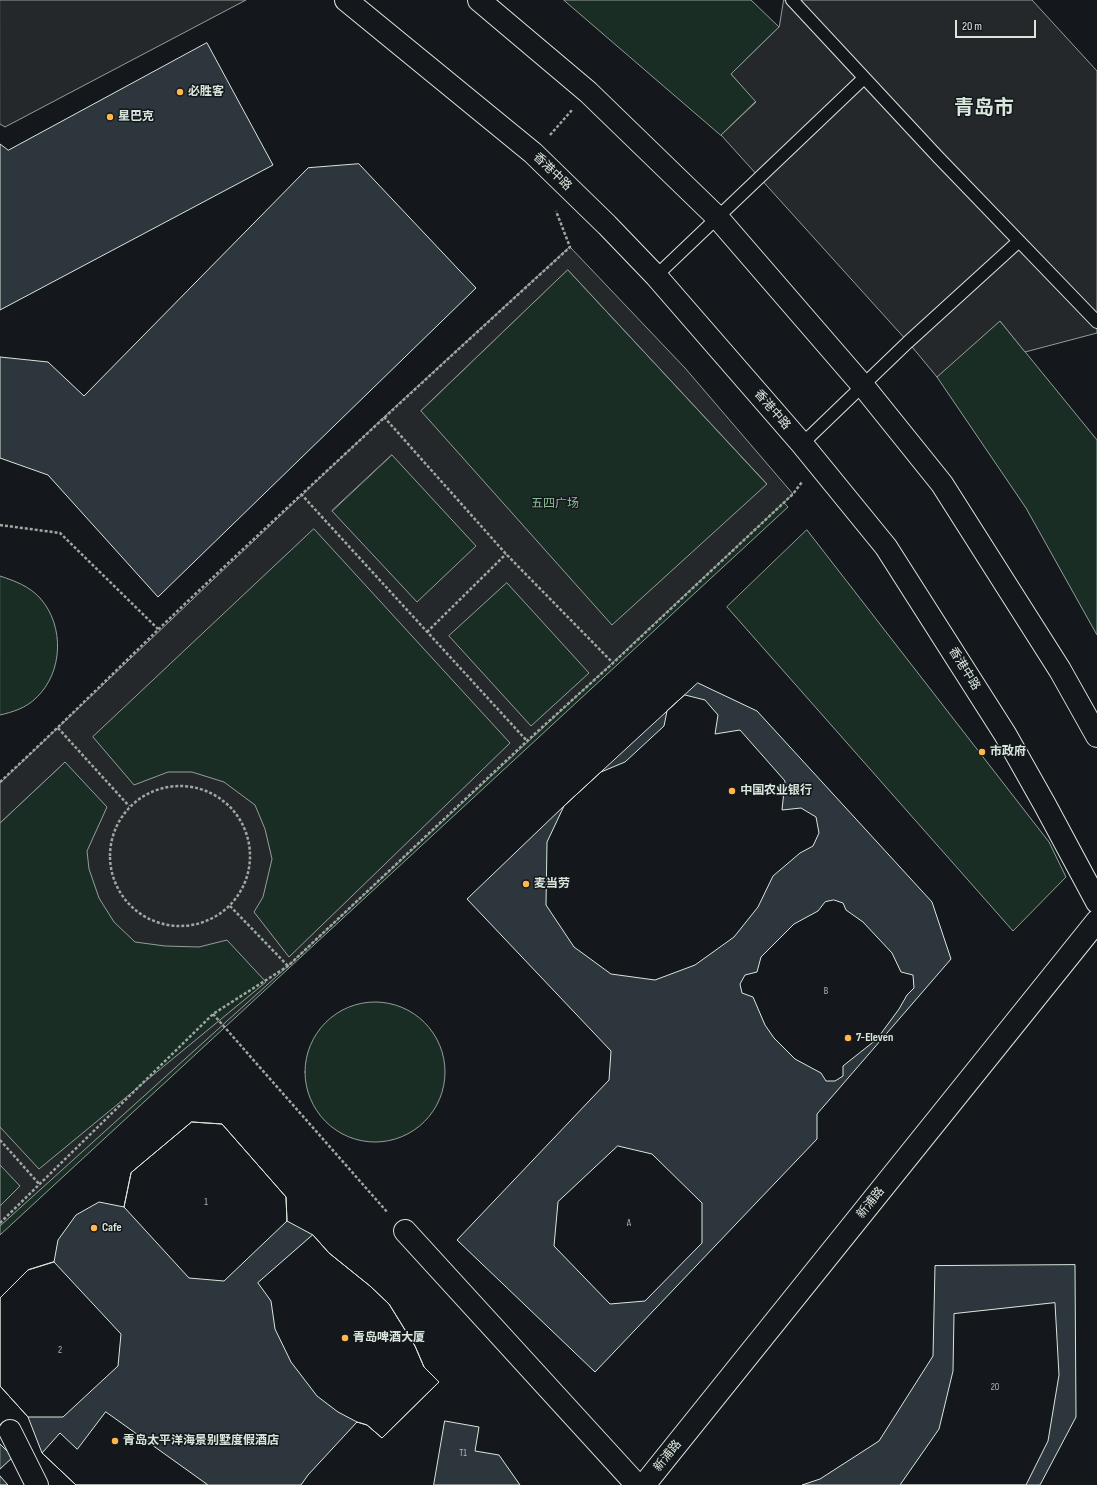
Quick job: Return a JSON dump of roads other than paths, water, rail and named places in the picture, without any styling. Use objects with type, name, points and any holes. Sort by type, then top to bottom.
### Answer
[{"type":"main road","name":"香港中路","points":[[346,0],[533,153],[607,225],[656,276],[802,444],[890,553],[1005,734],[1097,902]]},
{"type":"main road","points":[[479,0],[588,92],[717,217],[864,387],[942,484],[1060,670],[1097,736]]},
{"type":"main road","name":"新浦路","points":[[644,1485],[1097,921]]},
{"type":"main road","points":[[405,1232],[637,1485]]},
{"type":"main road","points":[[10,1431],[37,1485]]},
{"type":"lane","points":[[792,0],[938,158],[1097,322]]},
{"type":"lane","points":[[656,276],[864,78]]},
{"type":"lane","points":[[802,444],[864,387],[908,342],[1019,242]]},
{"type":"place","name":"必胜客","points":[[180,92]]},
{"type":"place","name":"星巴克","points":[[110,117]]},
{"type":"place","name":"市政府","points":[[982,752]]},
{"type":"place","name":"中国农业银行","points":[[732,791]]},
{"type":"place","name":"麦当劳","points":[[526,884]]},
{"type":"place","name":"7-Eleven","points":[[848,1038]]},
{"type":"place","name":"Cafe","points":[[94,1228]]},
{"type":"place","name":"青岛啤酒大厦","points":[[345,1338]]},
{"type":"place","name":"青岛太平洋海景别墅度假酒店","points":[[115,1441]]},
{"type":"district","name":"青岛市","points":[[984,109]]},
{"type":"park label","name":"五四广场","points":[[555,504]]}]
